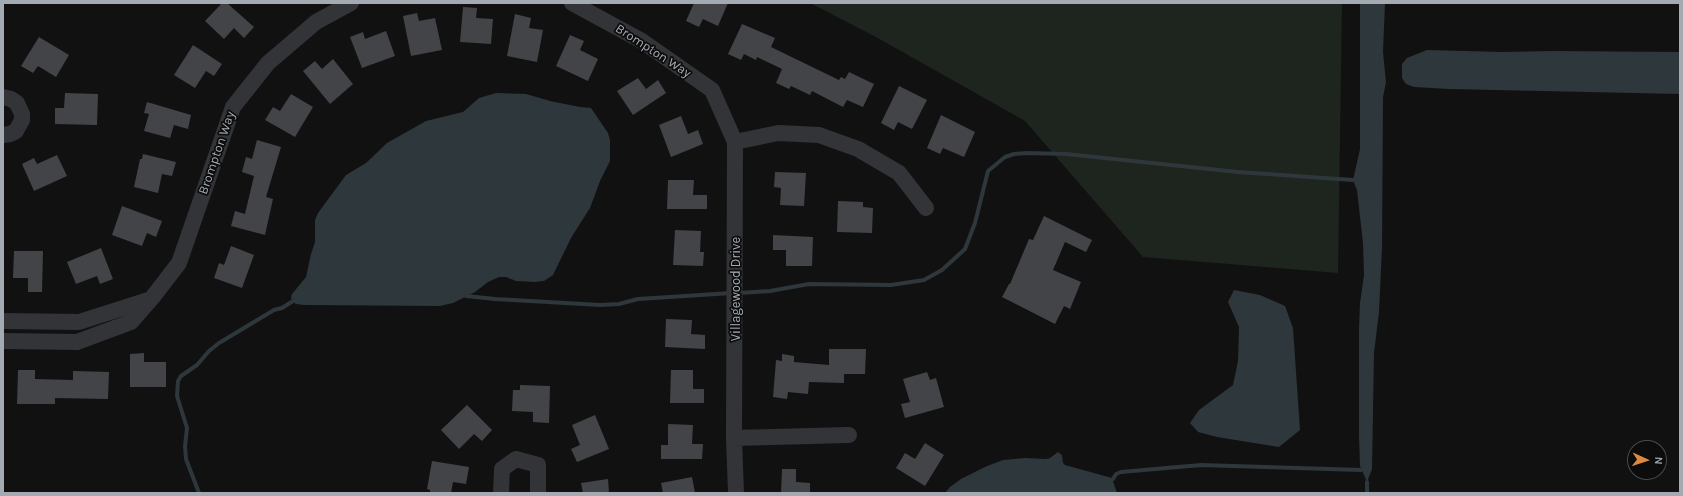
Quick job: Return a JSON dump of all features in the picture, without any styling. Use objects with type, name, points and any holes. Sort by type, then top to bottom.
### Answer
[{"type":"street","name":"Brompton Way","points":[[3,341],[77,342],[131,322],[179,263],[233,107],[268,63],[316,22],[351,3]]},
{"type":"street","name":"Brompton Way","points":[[572,3],[642,41],[712,90]]},
{"type":"street","name":"Villagewood Drive","points":[[712,90],[735,142],[734,438],[736,493]]},
{"type":"street","points":[[3,97],[11,99],[17,103],[22,114],[22,120],[16,131],[3,135]]},
{"type":"street","points":[[735,142],[778,133],[819,135],[858,149],[899,173],[926,208]]},
{"type":"street","points":[[3,320],[79,322],[152,298]]},
{"type":"street","points":[[734,438],[848,435]]},
{"type":"street","points":[[501,493],[502,469],[516,459],[538,465],[538,493]]},
{"type":"shaded area","points":[[810,3],[1342,3],[1338,273],[1143,257],[1025,121],[876,37]]},
{"type":"shaded area","points":[[1360,3],[1385,3],[1383,52],[1386,82],[1383,97],[1382,248],[1379,312],[1374,353],[1372,469],[1367,482],[1360,466],[1359,436],[1359,329],[1360,303],[1364,275],[1363,243],[1357,190],[1353,180],[1360,149]]},
{"type":"shaded area","points":[[1427,50],[1502,52],[1680,52],[1680,94],[1449,89],[1414,87],[1406,84],[1402,78],[1402,64],[1407,58]]},
{"type":"shaded area","points":[[496,93],[526,94],[550,101],[591,108],[608,133],[610,140],[610,161],[600,181],[590,208],[571,238],[553,275],[544,281],[534,282],[516,281],[506,277],[499,277],[488,282],[475,292],[453,303],[440,306],[304,305],[293,302],[291,298],[292,294],[306,277],[315,242],[315,220],[318,213],[346,175],[366,163],[387,143],[426,121],[463,112],[479,98]]},
{"type":"shaded area","points":[[1234,290],[1260,295],[1285,306],[1293,328],[1300,430],[1279,447],[1217,437],[1198,432],[1190,423],[1199,410],[1233,385],[1238,361],[1239,327],[1228,302]]},
{"type":"shaded area","points":[[1058,452],[1062,455],[1063,463],[1065,465],[1112,478],[1117,493],[945,493],[950,487],[961,479],[1003,460],[1025,458],[1046,459]]},
{"type":"building","points":[[222,3],[227,3],[254,27],[244,38],[234,28],[224,39],[205,21]]},
{"type":"building","points":[[694,3],[728,3],[718,26],[703,19],[699,27],[686,21]]},
{"type":"building","points":[[463,7],[477,8],[476,18],[493,19],[491,44],[460,42]]},
{"type":"building","points":[[417,13],[419,21],[435,18],[442,50],[411,56],[403,16]]},
{"type":"building","points":[[515,14],[531,18],[529,28],[543,30],[537,62],[507,56]]},
{"type":"building","points":[[742,24],[775,38],[771,47],[839,80],[841,77],[845,79],[849,72],[874,84],[863,107],[847,100],[843,107],[812,91],[810,95],[791,86],[789,89],[776,83],[782,69],[757,57],[756,60],[744,54],[741,60],[728,54]]},
{"type":"building","points":[[386,31],[395,56],[362,68],[350,37],[363,32],[365,39]]},
{"type":"building","points":[[570,35],[584,41],[580,50],[598,59],[588,81],[556,66]]},
{"type":"building","points":[[39,37],[69,55],[56,77],[38,66],[33,73],[21,66]]},
{"type":"building","points":[[193,45],[222,64],[214,76],[206,71],[195,88],[174,75]]},
{"type":"building","points":[[333,59],[353,84],[330,104],[303,71],[315,61],[322,69]]},
{"type":"building","points":[[638,78],[646,89],[658,80],[666,93],[633,115],[617,91]]},
{"type":"building","points":[[899,86],[927,100],[912,129],[898,122],[894,130],[881,123]]},
{"type":"building","points":[[65,93],[98,94],[97,125],[55,124],[55,108],[64,108]]},
{"type":"building","points":[[291,94],[313,107],[295,137],[265,120],[273,107],[280,111]]},
{"type":"building","points":[[147,102],[191,115],[188,129],[174,125],[170,138],[144,131],[149,114],[144,113]]},
{"type":"building","points":[[941,115],[975,132],[964,157],[943,148],[940,154],[927,148]]},
{"type":"building","points":[[681,116],[688,134],[698,130],[703,144],[671,157],[659,125]]},
{"type":"building","points":[[257,140],[281,147],[266,197],[273,199],[265,235],[231,226],[235,211],[245,214],[254,176],[242,172],[246,157],[252,159]]},
{"type":"building","points":[[143,154],[176,162],[172,176],[162,174],[158,193],[134,187],[140,159],[142,159]]},
{"type":"building","points":[[57,155],[67,176],[34,191],[22,164],[34,158],[37,164]]},
{"type":"building","points":[[775,172],[806,173],[804,206],[780,205],[781,188],[774,187]]},
{"type":"building","points":[[668,180],[694,180],[693,195],[707,195],[707,209],[667,209]]},
{"type":"building","points":[[838,201],[863,202],[863,207],[873,208],[872,233],[837,232]]},
{"type":"building","points":[[122,206],[162,221],[156,237],[147,233],[142,246],[112,235]]},
{"type":"building","points":[[1044,216],[1092,240],[1086,252],[1065,242],[1053,270],[1081,282],[1070,309],[1064,306],[1055,324],[1002,297],[1010,284],[1029,239],[1033,240]]},
{"type":"building","points":[[675,230],[701,231],[700,252],[704,252],[703,266],[673,265]]},
{"type":"building","points":[[773,235],[813,237],[812,266],[786,266],[786,250],[773,250]]},
{"type":"building","points":[[231,246],[254,255],[242,288],[214,278],[219,263],[224,265]]},
{"type":"building","points":[[101,248],[113,279],[100,284],[97,276],[76,284],[67,262]]},
{"type":"building","points":[[14,251],[43,251],[42,292],[28,292],[28,278],[13,278]]},
{"type":"building","points":[[666,319],[692,320],[691,334],[705,335],[705,349],[665,347]]},
{"type":"building","points":[[829,349],[866,349],[865,374],[844,374],[844,383],[809,382],[808,394],[788,392],[787,399],[773,397],[776,360],[782,361],[782,354],[794,356],[794,362],[829,365]]},
{"type":"building","points":[[144,353],[144,362],[166,362],[166,387],[130,387],[130,354]]},
{"type":"building","points":[[18,370],[35,370],[35,379],[73,380],[73,371],[109,372],[108,399],[55,398],[55,404],[17,404]]},
{"type":"building","points":[[671,370],[693,370],[693,389],[704,389],[704,403],[670,403]]},
{"type":"building","points":[[927,372],[930,380],[936,378],[944,407],[905,418],[901,404],[910,402],[903,379]]},
{"type":"building","points":[[520,385],[550,386],[549,423],[533,422],[533,412],[512,411],[513,390],[520,390]]},
{"type":"building","points":[[467,405],[492,430],[482,441],[474,434],[459,449],[441,430]]},
{"type":"building","points":[[595,415],[609,449],[577,462],[571,449],[580,445],[572,425]]},
{"type":"building","points":[[668,424],[693,425],[692,444],[703,444],[702,459],[661,459],[661,445],[668,445]]},
{"type":"building","points":[[925,443],[944,455],[925,486],[896,468],[905,453],[915,459]]},
{"type":"building","points":[[432,461],[469,467],[466,484],[453,482],[451,493],[430,493],[430,490],[427,489]]},
{"type":"building","points":[[782,469],[796,469],[796,482],[810,483],[810,493],[781,493]]},
{"type":"building","points":[[692,477],[695,493],[663,493],[661,483]]},
{"type":"building","points":[[608,479],[609,493],[583,493],[581,483]]},
{"type":"waterway","points":[[739,293],[770,291],[809,284],[891,285],[924,280],[942,270],[965,249],[975,223],[988,171],[1005,157],[1014,154],[1066,154],[1238,172],[1353,180]]},
{"type":"waterway","points":[[466,296],[600,305],[619,304],[638,299],[732,293]]},
{"type":"waterway","points":[[199,493],[186,459],[185,446],[187,428],[177,396],[178,381],[181,376],[197,365],[209,351],[219,343],[274,310],[282,308],[293,301]]},
{"type":"waterway","points":[[1113,479],[1116,474],[1121,472],[1201,465],[1361,470]]},
{"type":"waterway","points":[[1367,482],[1367,493]]}]
